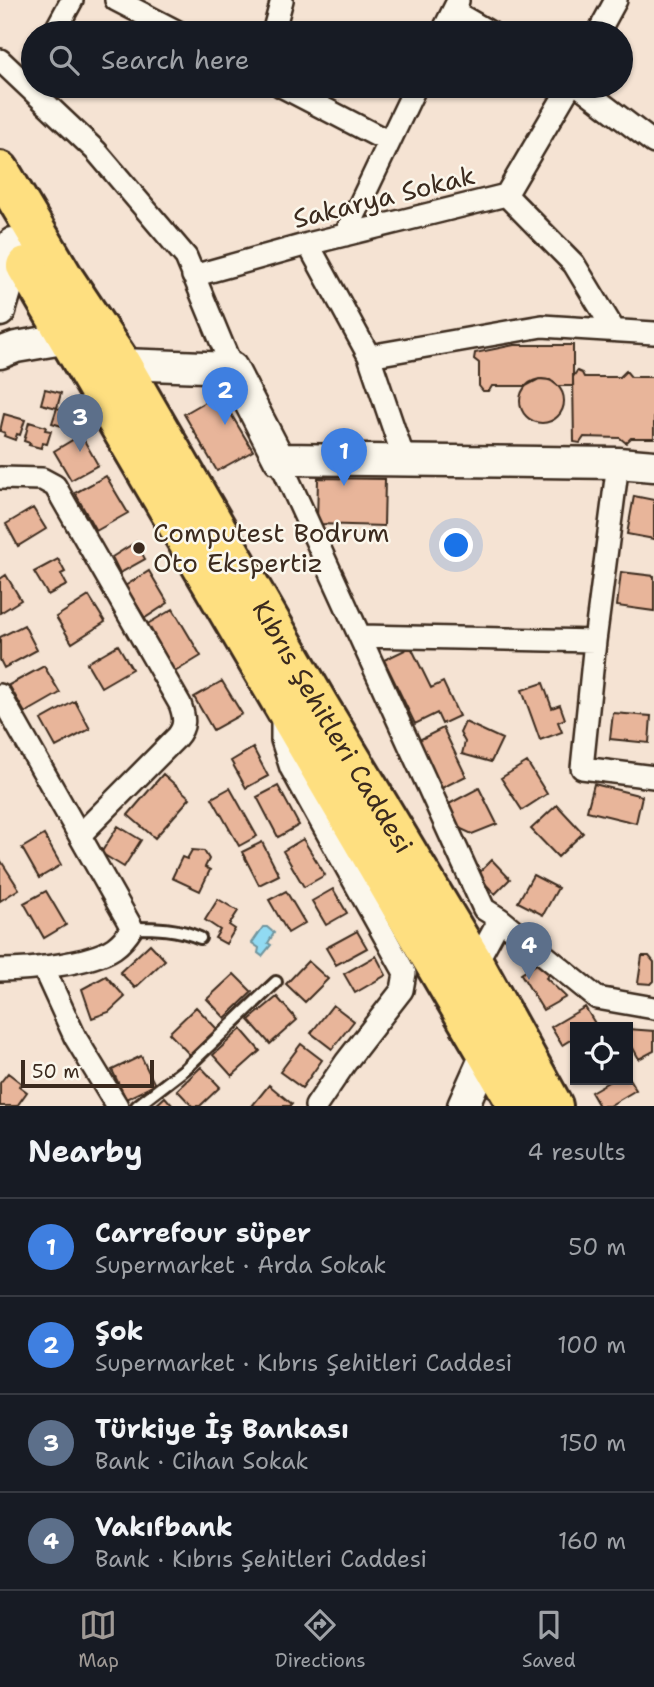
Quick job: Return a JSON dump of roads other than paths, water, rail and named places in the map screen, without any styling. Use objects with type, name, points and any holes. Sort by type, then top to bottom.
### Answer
[{"type":"highway","name":"Kıbrıs Şehitleri Caddesi","points":[[0,171],[65,280],[121,364],[311,692],[475,965],[553,1106]]},
{"type":"highway","name":"Kıbrıs Şehitleri Caddesi","points":[[6,233],[518,1106]]},
{"type":"street","points":[[61,21],[72,0]]},
{"type":"street","points":[[116,0],[157,21]]},
{"type":"street","points":[[276,21],[282,0]]},
{"type":"street","points":[[605,21],[616,0]]},
{"type":"street","points":[[448,21],[455,5],[476,21]]},
{"type":"street","points":[[0,60],[21,73]]},
{"type":"street","points":[[48,98],[186,257],[232,368],[279,459],[484,909],[597,998],[654,1008]]},
{"type":"street","points":[[304,98],[388,142]]},
{"type":"street","points":[[345,235],[410,98]]},
{"type":"street","name":"Sakarya Sokak","points":[[193,275],[506,195],[563,98]]},
{"type":"street","points":[[595,98],[654,142]]},
{"type":"street","points":[[506,195],[574,264],[614,330]]},
{"type":"street","points":[[0,311],[9,281],[6,233]]},
{"type":"street","points":[[308,244],[369,356],[404,459]]},
{"type":"street","points":[[369,356],[542,326],[654,332]]},
{"type":"street","points":[[0,353],[69,338]]},
{"type":"street","points":[[121,364],[232,368]]},
{"type":"street","points":[[279,459],[404,459],[654,466]]},
{"type":"street","points":[[618,463],[582,768],[654,778]]},
{"type":"street","points":[[0,478],[42,479],[55,486],[184,715],[183,729],[176,738],[81,834]]},
{"type":"street","points":[[360,636],[595,641]]},
{"type":"street","points":[[0,695],[132,928],[124,939],[106,953],[43,967],[0,970]]},
{"type":"street","points":[[283,703],[282,740],[291,768],[405,973],[402,990],[317,1104]]},
{"type":"street","points":[[475,965],[500,919]]},
{"type":"street","points":[[43,967],[75,1037],[117,1106]]},
{"type":"street","points":[[463,1106],[487,1052]]},
{"type":"lane","points":[[132,928],[161,928],[200,938]]},
{"type":"lane","points":[[137,1106],[185,1069],[276,982]]},
{"type":"water","points":[[263,927],[274,933],[268,943],[271,945],[262,956],[258,953],[259,948],[252,943]]},
{"type":"place","name":"Şok","points":[[225,425]]},
{"type":"place","name":"Türkiye İş Bankası","points":[[80,452]]},
{"type":"place","name":"Carrefour süper","points":[[344,486]]},
{"type":"place","name":"Computest Bodrum Oto Ekspertiz","points":[[139,548]]},
{"type":"place","name":"Vakıfbank","points":[[529,980]]}]
